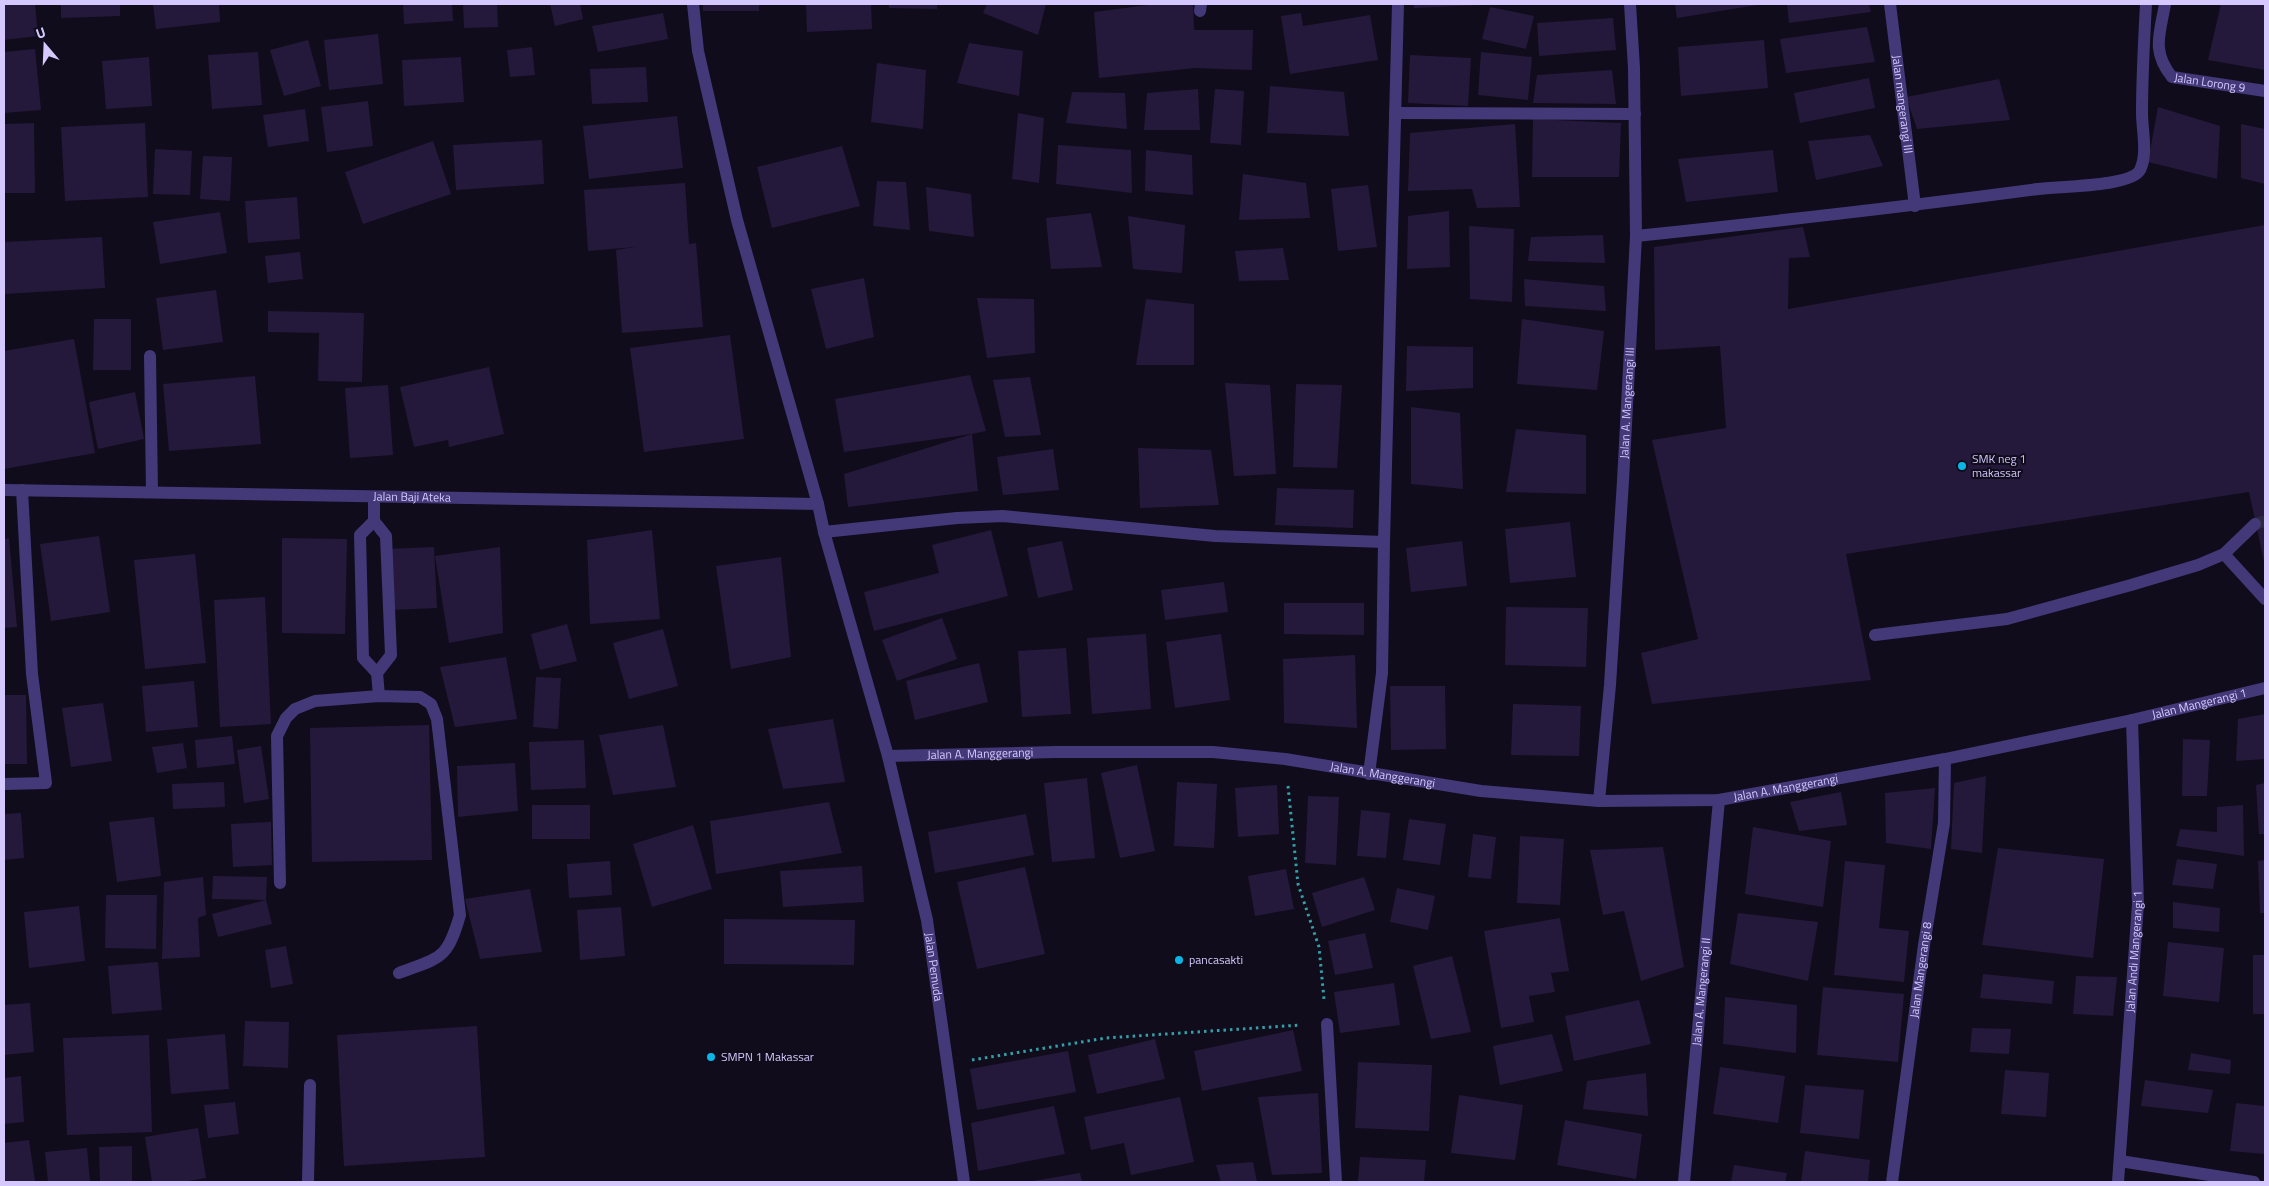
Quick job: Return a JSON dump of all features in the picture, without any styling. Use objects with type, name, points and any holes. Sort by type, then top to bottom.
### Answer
[{"type":"street","points":[[693,4],[698,51],[737,220],[888,756]]},
{"type":"street","points":[[1369,774],[1382,673],[1398,4]]},
{"type":"street","name":"Jalan A. Mangerangi III","points":[[1599,801],[1611,675],[1636,236],[1635,114],[1630,4]]},
{"type":"street","name":"Jalan mangerangi III","points":[[1890,4],[1915,206]]},
{"type":"street","points":[[1636,236],[1832,216],[2130,178],[2139,171],[2144,158],[2142,114],[2146,4]]},
{"type":"street","name":"Jalan Lorong 9","points":[[2165,4],[2158,52],[2162,65],[2172,77],[2265,91]]},
{"type":"street","points":[[1395,113],[1635,114]]},
{"type":"street","points":[[150,356],[152,492]]},
{"type":"street","name":"Jalan Baji Ateka","points":[[4,490],[818,504]]},
{"type":"street","points":[[4,784],[46,783],[32,674],[22,490]]},
{"type":"street","points":[[374,497],[374,521],[386,536],[391,655],[377,673]]},
{"type":"street","points":[[824,532],[957,518],[1003,516],[1215,536],[1384,542]]},
{"type":"street","points":[[374,521],[360,535],[363,658],[377,673],[379,696]]},
{"type":"street","points":[[1875,635],[2007,619],[2198,565],[2224,554],[2255,524]]},
{"type":"street","points":[[2224,554],[2265,599]]},
{"type":"street","name":"Jalan Mangerangi 1","points":[[2132,720],[2265,688]]},
{"type":"street","points":[[280,882],[276,736],[286,718],[295,709],[315,701],[379,696],[420,697],[432,704],[437,719],[460,915],[453,938],[442,956],[399,973]]},
{"type":"street","name":"Jalan A. Manggerangi","points":[[888,756],[1055,752],[1213,752],[1285,758],[1369,774],[1481,791],[1599,801],[1718,800],[1945,759],[2132,720]]},
{"type":"street","name":"Jalan Andi Mangerangi 1","points":[[2118,1182],[2138,904],[2132,720]]},
{"type":"street","name":"Jalan Pemuda","points":[[888,756],[926,920],[964,1182]]},
{"type":"street","name":"Jalan Mangerangi 8","points":[[1892,1182],[1924,945],[1944,823],[1945,759]]},
{"type":"street","name":"Jalan A. Mangerangi II","points":[[1684,1182],[1718,800]]},
{"type":"street","points":[[1327,1024],[1336,1182]]},
{"type":"street","points":[[308,1182],[310,1085]]},
{"type":"street","points":[[2120,1161],[2254,1182]]},
{"type":"path","points":[[947,1064],[1106,1038],[1327,1024],[1319,947],[1298,884],[1285,758]]},
{"type":"building","points":[[4,4],[35,4],[38,36],[4,40]]},
{"type":"building","points":[[61,4],[120,4],[120,16],[61,18]]},
{"type":"building","points":[[153,4],[219,4],[220,22],[156,29]]},
{"type":"building","points":[[403,4],[452,4],[453,21],[404,24]]},
{"type":"building","points":[[463,4],[497,4],[498,27],[464,28]]},
{"type":"building","points":[[550,4],[580,4],[583,19],[555,26]]},
{"type":"building","points":[[703,4],[759,4],[759,11],[703,11]]},
{"type":"building","points":[[806,4],[871,4],[872,29],[807,32]]},
{"type":"building","points":[[889,4],[937,4],[937,9],[889,8]]},
{"type":"building","points":[[987,4],[1046,4],[1038,35],[983,13]]},
{"type":"building","points":[[1156,4],[1193,4],[1194,30],[1253,30],[1252,70],[1195,68],[1099,78],[1094,12]]},
{"type":"building","points":[[1414,4],[1478,4],[1478,5],[1414,8]]},
{"type":"building","points":[[1675,4],[1757,4],[1757,5],[1677,18]]},
{"type":"building","points":[[1787,4],[1869,4],[1871,12],[1789,23]]},
{"type":"building","points":[[2221,4],[2265,4],[2265,70],[2208,60]]},
{"type":"building","points":[[1490,7],[1534,16],[1526,49],[1482,39]]},
{"type":"building","points":[[663,13],[668,39],[598,52],[592,26]]},
{"type":"building","points":[[1301,13],[1303,26],[1370,15],[1378,60],[1290,74],[1281,16]]},
{"type":"building","points":[[1613,18],[1616,50],[1539,56],[1537,23]]},
{"type":"building","points":[[1867,27],[1875,62],[1786,73],[1780,39]]},
{"type":"building","points":[[378,34],[383,84],[329,90],[324,40]]},
{"type":"building","points":[[308,40],[321,86],[284,96],[270,50]]},
{"type":"building","points":[[1764,40],[1768,88],[1681,96],[1678,47]]},
{"type":"building","points":[[969,43],[1023,51],[1019,96],[957,83]]},
{"type":"building","points":[[532,47],[535,75],[510,77],[507,50]]},
{"type":"building","points":[[35,49],[41,110],[4,113],[4,52]]},
{"type":"building","points":[[258,52],[262,105],[212,109],[208,55]]},
{"type":"building","points":[[1481,52],[1532,57],[1528,100],[1478,95]]},
{"type":"building","points":[[1410,55],[1471,58],[1468,106],[1408,103]]},
{"type":"building","points":[[149,57],[152,106],[106,109],[102,61]]},
{"type":"building","points":[[461,57],[464,102],[404,106],[402,60]]},
{"type":"building","points":[[877,63],[926,70],[923,129],[871,122]]},
{"type":"building","points":[[646,67],[648,102],[592,104],[590,69]]},
{"type":"building","points":[[1612,70],[1616,104],[1533,103],[1537,75]]},
{"type":"building","points":[[1869,78],[1875,108],[1800,123],[1794,93]]},
{"type":"building","points":[[1999,79],[2010,120],[1917,129],[1906,97]]},
{"type":"building","points":[[1270,86],[1344,92],[1349,136],[1267,133]]},
{"type":"building","points":[[1198,89],[1200,130],[1144,130],[1147,93]]},
{"type":"building","points":[[1215,89],[1244,91],[1241,145],[1210,143]]},
{"type":"building","points":[[1072,92],[1125,93],[1127,129],[1066,123]]},
{"type":"building","points":[[368,101],[373,146],[327,152],[321,107]]},
{"type":"building","points":[[2158,107],[2220,126],[2217,179],[2148,162]]},
{"type":"building","points":[[305,109],[309,141],[268,147],[263,115]]},
{"type":"building","points":[[1018,113],[1044,118],[1039,183],[1012,179]]},
{"type":"building","points":[[677,116],[683,168],[589,179],[583,126]]},
{"type":"building","points":[[1533,119],[1621,123],[1619,177],[1532,177]]},
{"type":"building","points":[[34,123],[35,193],[4,193],[4,124]]},
{"type":"building","points":[[145,123],[148,197],[65,201],[61,127]]},
{"type":"building","points":[[1515,124],[1520,207],[1477,208],[1472,189],[1408,191],[1410,133]]},
{"type":"building","points":[[2241,124],[2265,129],[2265,184],[2241,178]]},
{"type":"building","points":[[1870,135],[1883,166],[1816,180],[1808,141]]},
{"type":"building","points":[[542,140],[544,184],[456,190],[453,145]]},
{"type":"building","points":[[433,141],[451,194],[363,224],[345,172]]},
{"type":"building","points":[[1058,145],[1131,150],[1132,193],[1056,184]]},
{"type":"building","points":[[842,146],[860,206],[772,228],[757,167]]},
{"type":"building","points":[[155,149],[192,151],[190,195],[153,194]]},
{"type":"building","points":[[1146,150],[1192,155],[1193,195],[1145,191]]},
{"type":"building","points":[[1773,150],[1778,192],[1686,202],[1678,159]]},
{"type":"building","points":[[203,156],[232,157],[230,201],[200,199]]},
{"type":"building","points":[[1243,174],[1306,183],[1310,218],[1239,220]]},
{"type":"building","points":[[877,181],[906,182],[910,230],[873,226]]},
{"type":"building","points":[[685,183],[689,244],[696,243],[703,327],[622,333],[616,250],[635,247],[588,251],[584,190]]},
{"type":"building","points":[[1368,185],[1377,247],[1338,251],[1331,189]]},
{"type":"building","points":[[926,187],[971,194],[974,237],[929,231]]},
{"type":"building","points":[[297,197],[300,239],[248,243],[245,201]]},
{"type":"building","points":[[1449,211],[1450,267],[1407,269],[1408,216]]},
{"type":"building","points":[[220,212],[227,253],[160,264],[153,222]]},
{"type":"building","points":[[1091,213],[1102,267],[1051,269],[1046,218]]},
{"type":"building","points":[[1128,216],[1185,225],[1182,273],[1133,269]]},
{"type":"building","name":"SMK neg 1 makassar","points":[[2265,225],[2265,566],[2249,492],[1846,554],[1871,680],[1652,704],[1641,653],[1698,639],[1652,440],[1726,428],[1720,346],[1655,350],[1654,247],[1803,227],[1810,257],[1789,258],[1788,309]]},
{"type":"building","points":[[1469,226],[1514,229],[1512,302],[1470,299]]},
{"type":"building","points":[[1603,235],[1605,263],[1528,261],[1531,237]]},
{"type":"building","points":[[102,237],[105,288],[4,294],[4,242]]},
{"type":"building","points":[[1283,248],[1289,280],[1239,281],[1235,251]]},
{"type":"building","points":[[300,252],[303,279],[268,283],[265,256]]},
{"type":"building","points":[[864,278],[874,337],[826,349],[811,289]]},
{"type":"building","points":[[1524,279],[1604,286],[1606,311],[1525,306]]},
{"type":"building","points":[[216,290],[223,342],[163,350],[156,298]]},
{"type":"building","points":[[977,298],[1034,299],[1035,353],[987,358]]},
{"type":"building","points":[[1146,299],[1194,304],[1194,365],[1136,365]]},
{"type":"building","points":[[268,311],[364,313],[362,382],[318,381],[319,333],[268,332]]},
{"type":"building","points":[[94,319],[131,319],[131,370],[93,370]]},
{"type":"building","points":[[1522,319],[1604,331],[1597,390],[1517,384]]},
{"type":"building","points":[[730,335],[744,439],[644,452],[630,348]]},
{"type":"building","points":[[74,339],[95,453],[4,469],[4,351]]},
{"type":"building","points":[[1407,346],[1473,347],[1473,388],[1406,391]]},
{"type":"building","points":[[489,367],[504,434],[449,447],[448,440],[414,447],[400,387]]},
{"type":"building","points":[[970,375],[986,431],[844,452],[835,399]]},
{"type":"building","points":[[255,376],[261,444],[169,451],[163,384]]},
{"type":"building","points":[[1030,377],[1041,435],[1005,437],[993,380]]},
{"type":"building","points":[[1225,383],[1270,385],[1276,474],[1234,476]]},
{"type":"building","points":[[1296,384],[1342,385],[1337,468],[1293,467]]},
{"type":"building","points":[[388,385],[393,455],[350,458],[345,388]]},
{"type":"building","points":[[135,392],[144,439],[98,449],[89,402]]},
{"type":"building","points":[[1411,407],[1460,413],[1463,489],[1411,484]]},
{"type":"building","points":[[1516,429],[1586,435],[1586,494],[1506,492]]},
{"type":"building","points":[[972,434],[978,491],[848,507],[844,474]]},
{"type":"building","points":[[1138,448],[1211,450],[1219,505],[1140,508]]},
{"type":"building","points":[[1053,449],[1059,490],[1003,495],[997,457]]},
{"type":"building","points":[[1277,488],[1354,490],[1353,528],[1275,525]]},
{"type":"building","points":[[1570,522],[1576,577],[1510,583],[1505,529]]},
{"type":"building","points":[[652,530],[660,619],[590,624],[587,540]]},
{"type":"building","points":[[991,530],[1008,596],[874,631],[864,592],[939,573],[932,545]]},
{"type":"building","points":[[99,536],[110,612],[51,621],[40,544]]},
{"type":"building","points":[[9,538],[17,627],[4,628],[4,539]]},
{"type":"building","points":[[282,538],[347,539],[345,634],[282,633]]},
{"type":"building","points":[[1062,541],[1073,590],[1038,598],[1027,548]]},
{"type":"building","points":[[1462,541],[1467,586],[1411,592],[1406,548]]},
{"type":"building","points":[[434,547],[437,608],[390,610],[387,549]]},
{"type":"building","points":[[500,547],[503,633],[449,643],[435,556]]},
{"type":"building","points":[[195,554],[206,663],[145,669],[134,560]]},
{"type":"building","points":[[781,557],[791,657],[731,669],[716,566]]},
{"type":"building","points":[[1224,582],[1228,612],[1165,620],[1161,590]]},
{"type":"building","points":[[265,597],[271,724],[220,727],[214,600]]},
{"type":"building","points":[[1284,603],[1364,603],[1364,635],[1284,634]]},
{"type":"building","points":[[1506,607],[1588,608],[1586,667],[1505,665]]},
{"type":"building","points":[[942,618],[957,659],[897,681],[882,640]]},
{"type":"building","points":[[567,624],[577,661],[540,670],[531,634]]},
{"type":"building","points":[[663,629],[678,686],[629,699],[613,643]]},
{"type":"building","points":[[1146,634],[1151,709],[1092,714],[1087,638]]},
{"type":"building","points":[[1221,634],[1230,700],[1175,708],[1166,642]]},
{"type":"building","points":[[1066,648],[1071,714],[1022,717],[1018,651]]},
{"type":"building","points":[[1355,655],[1357,728],[1284,723],[1283,659]]},
{"type":"building","points":[[506,657],[517,719],[455,727],[440,667]]},
{"type":"building","points":[[979,663],[988,702],[915,720],[906,681]]},
{"type":"building","points":[[536,677],[561,678],[558,729],[533,727]]},
{"type":"building","points":[[194,681],[198,727],[146,732],[142,686]]},
{"type":"building","points":[[1390,686],[1445,686],[1446,749],[1391,750]]},
{"type":"building","points":[[4,695],[26,695],[27,764],[4,764]]},
{"type":"building","points":[[103,703],[112,761],[71,767],[62,708]]},
{"type":"building","points":[[1513,704],[1581,706],[1579,756],[1511,755]]},
{"type":"building","points":[[2265,714],[2265,759],[2236,761],[2238,719]]},
{"type":"building","points":[[833,719],[845,782],[783,789],[768,729]]},
{"type":"building","points":[[429,725],[432,860],[312,862],[310,728]]},
{"type":"building","points":[[663,725],[676,787],[613,795],[599,735]]},
{"type":"building","points":[[232,736],[235,764],[197,768],[195,740]]},
{"type":"building","points":[[2183,739],[2210,740],[2207,796],[2182,796]]},
{"type":"building","points":[[584,740],[586,788],[531,790],[529,742]]},
{"type":"building","points":[[183,743],[187,768],[157,773],[152,747]]},
{"type":"building","points":[[261,746],[269,799],[244,803],[237,750]]},
{"type":"building","points":[[515,763],[518,811],[458,817],[457,766]]},
{"type":"building","points":[[1137,765],[1155,851],[1120,858],[1101,773]]},
{"type":"building","points":[[1986,776],[1982,853],[1951,849],[1954,783]]},
{"type":"building","points":[[1087,778],[1095,858],[1052,862],[1044,783]]},
{"type":"building","points":[[224,782],[225,807],[173,809],[172,784]]},
{"type":"building","points":[[1177,782],[1217,784],[1214,848],[1174,846]]},
{"type":"building","points":[[2265,783],[2265,834],[2259,834],[2256,785]]},
{"type":"building","points":[[1277,785],[1279,834],[1238,837],[1235,788]]},
{"type":"building","points":[[1935,788],[1931,849],[1886,843],[1885,793]]},
{"type":"building","points":[[1841,792],[1847,825],[1799,831],[1790,802]]},
{"type":"building","points":[[1308,796],[1339,797],[1336,865],[1305,863]]},
{"type":"building","points":[[829,802],[842,853],[716,874],[710,821]]},
{"type":"building","points":[[532,805],[590,805],[590,839],[532,839]]},
{"type":"building","points":[[2243,805],[2244,856],[2176,846],[2180,829],[2217,832],[2217,807]]},
{"type":"building","points":[[1361,810],[1390,813],[1386,858],[1357,856]]},
{"type":"building","points":[[21,813],[24,858],[4,860],[4,814]]},
{"type":"building","points":[[1026,814],[1034,855],[935,873],[928,832]]},
{"type":"building","points":[[154,817],[161,876],[117,882],[109,822]]},
{"type":"building","points":[[1409,819],[1446,824],[1440,865],[1403,860]]},
{"type":"building","points":[[271,822],[272,865],[233,867],[231,824]]},
{"type":"building","points":[[693,825],[712,889],[652,907],[633,844]]},
{"type":"building","points":[[1753,827],[1831,841],[1823,907],[1745,894]]},
{"type":"building","points":[[1473,834],[1496,837],[1491,879],[1468,877]]},
{"type":"building","points":[[1520,836],[1564,839],[1560,905],[1517,903]]},
{"type":"building","points":[[1663,847],[1684,967],[1641,981],[1624,911],[1603,915],[1590,850]]},
{"type":"building","points":[[1998,848],[2104,859],[2093,958],[1982,945]]},
{"type":"building","points":[[2177,859],[2217,864],[2213,889],[2172,885]]},
{"type":"building","points":[[2265,860],[2265,913],[2260,913],[2258,861]]},
{"type":"building","points":[[610,861],[612,895],[569,898],[567,864]]},
{"type":"building","points":[[1845,861],[1885,865],[1879,928],[1909,931],[1904,982],[1834,975]]},
{"type":"building","points":[[862,866],[864,902],[783,907],[780,871]]},
{"type":"building","points":[[1025,867],[1045,954],[977,969],[957,882]]},
{"type":"building","points":[[1286,869],[1294,909],[1255,916],[1248,876]]},
{"type":"building","points":[[213,876],[267,877],[266,900],[212,899]]},
{"type":"building","points":[[203,877],[206,915],[198,918],[200,957],[162,959],[164,882]]},
{"type":"building","points":[[1364,877],[1375,910],[1322,927],[1312,893]]},
{"type":"building","points":[[1397,888],[1435,896],[1428,930],[1390,922]]},
{"type":"building","points":[[530,889],[542,952],[480,959],[465,899]]},
{"type":"building","points":[[106,895],[157,895],[156,949],[105,948]]},
{"type":"building","points":[[266,900],[272,924],[218,937],[212,914]]},
{"type":"building","points":[[2173,902],[2220,908],[2219,932],[2173,928]]},
{"type":"building","points":[[79,906],[85,961],[29,968],[24,912]]},
{"type":"building","points":[[621,907],[625,956],[580,960],[577,910]]},
{"type":"building","points":[[1738,913],[1818,922],[1808,981],[1730,964]]},
{"type":"building","points":[[1560,918],[1569,971],[1551,973],[1555,992],[1529,996],[1534,1022],[1501,1028],[1484,931]]},
{"type":"building","points":[[724,919],[855,920],[854,965],[724,964]]},
{"type":"building","points":[[1365,933],[1373,968],[1335,975],[1328,941]]},
{"type":"building","points":[[2168,942],[2224,948],[2219,1002],[2163,996]]},
{"type":"building","points":[[286,946],[293,984],[271,988],[265,950]]},
{"type":"building","points":[[2253,955],[2265,955],[2265,1014],[2253,1014]]},
{"type":"building","points":[[1452,956],[1471,1032],[1431,1039],[1413,966]]},
{"type":"building","points":[[158,962],[162,1010],[112,1014],[108,966]]},
{"type":"building","points":[[1983,974],[2054,981],[2052,1004],[1980,998]]},
{"type":"building","points":[[2076,976],[2117,977],[2113,1016],[2073,1014]]},
{"type":"building","points":[[1394,983],[1400,1025],[1340,1033],[1334,992]]},
{"type":"building","points":[[1823,987],[1904,994],[1898,1062],[1817,1055]]},
{"type":"building","points":[[1725,997],[1797,1005],[1796,1053],[1723,1044]]},
{"type":"building","points":[[1639,1000],[1651,1044],[1574,1061],[1565,1016]]},
{"type":"building","points":[[30,1003],[34,1052],[4,1055],[4,1005]]},
{"type":"building","points":[[245,1021],[289,1022],[288,1068],[243,1066]]},
{"type":"building","points":[[477,1026],[485,1157],[344,1166],[337,1035]]},
{"type":"building","points":[[1972,1028],[2011,1029],[2009,1054],[1970,1052]]},
{"type":"building","points":[[1293,1030],[1302,1071],[1202,1091],[1194,1051]]},
{"type":"building","points":[[225,1034],[229,1089],[171,1094],[167,1039]]},
{"type":"building","points":[[1552,1034],[1563,1071],[1500,1085],[1493,1046]]},
{"type":"building","points":[[149,1035],[152,1132],[67,1135],[63,1038]]},
{"type":"building","points":[[1155,1039],[1165,1079],[1097,1094],[1088,1055]]},
{"type":"building","points":[[1068,1051],[1076,1092],[977,1110],[970,1069]]},
{"type":"building","points":[[2191,1053],[2231,1060],[2230,1074],[2188,1070]]},
{"type":"building","points":[[1358,1062],[1432,1065],[1429,1131],[1355,1128]]},
{"type":"building","points":[[1720,1067],[1785,1076],[1778,1123],[1713,1114]]},
{"type":"building","points":[[2005,1070],[2049,1073],[2046,1117],[2001,1114]]},
{"type":"building","points":[[1646,1073],[1648,1116],[1583,1109],[1587,1081]]},
{"type":"building","points":[[21,1076],[24,1122],[4,1124],[4,1078]]},
{"type":"building","points":[[2145,1080],[2213,1090],[2208,1113],[2141,1106]]},
{"type":"building","points":[[1805,1085],[1864,1090],[1859,1139],[1800,1133]]},
{"type":"building","points":[[1318,1093],[1322,1173],[1272,1175],[1258,1097]]},
{"type":"building","points":[[1459,1095],[1523,1105],[1515,1160],[1451,1153]]},
{"type":"building","points":[[1180,1097],[1194,1162],[1131,1175],[1124,1143],[1091,1150],[1084,1117]]},
{"type":"building","points":[[235,1102],[239,1134],[208,1138],[204,1105]]},
{"type":"building","points":[[2236,1103],[2265,1106],[2265,1154],[2230,1151]]},
{"type":"building","points":[[1054,1106],[1065,1154],[978,1171],[971,1123]]},
{"type":"building","points":[[1565,1120],[1642,1134],[1636,1179],[1557,1165]]},
{"type":"building","points":[[198,1128],[206,1178],[182,1182],[152,1182],[145,1137]]},
{"type":"building","points":[[29,1140],[35,1181],[4,1182],[4,1143]]},
{"type":"building","points":[[132,1146],[132,1182],[100,1182],[99,1147]]},
{"type":"building","points":[[87,1148],[90,1182],[48,1182],[45,1152]]},
{"type":"building","points":[[1805,1151],[1870,1160],[1868,1182],[1801,1182]]},
{"type":"building","points":[[1360,1157],[1426,1160],[1424,1182],[1358,1182]]},
{"type":"building","points":[[1253,1162],[1257,1182],[1221,1182],[1216,1165]]},
{"type":"building","points":[[1734,1165],[1787,1173],[1785,1182],[1731,1182]]},
{"type":"building","points":[[1080,1173],[1082,1182],[1033,1182],[1033,1181]]},
{"type":"tunnel","points":[[2255,524],[2265,521]]},
{"type":"place","name":"SMK neg 1 makassar","points":[[1962,466]]},
{"type":"place","name":"pancasakti","points":[[1179,960]]},
{"type":"place","name":"SMPN 1 Makassar","points":[[711,1057]]}]
